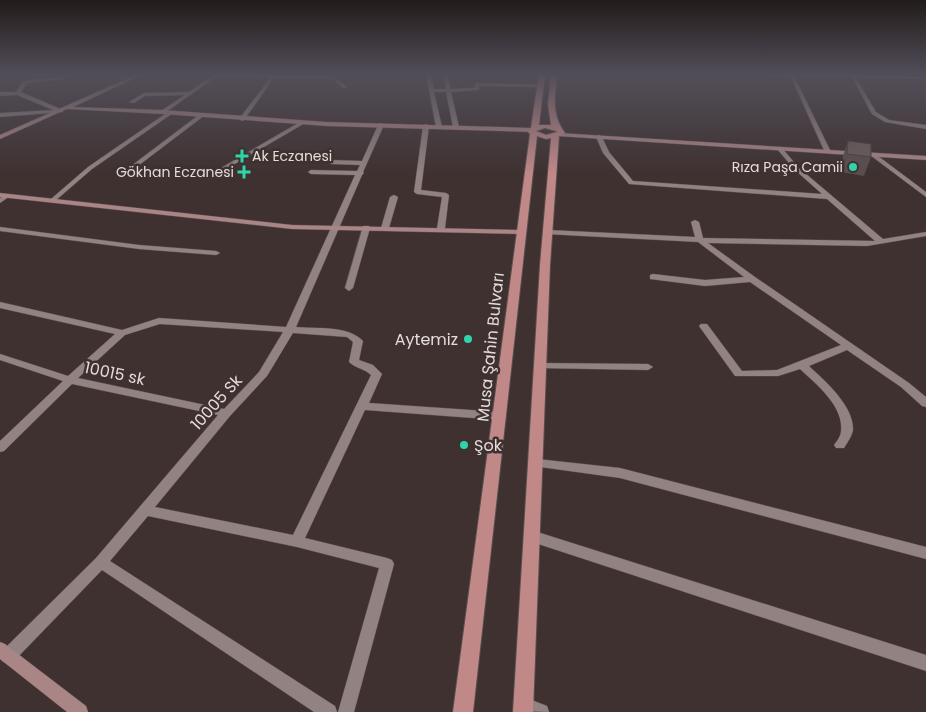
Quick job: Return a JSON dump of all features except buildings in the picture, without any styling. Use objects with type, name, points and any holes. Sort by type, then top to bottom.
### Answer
[{"type":"main road","name":"Musa Şahin Bulvarı","points":[[463,712],[500,416],[520,232],[538,107]]},
{"type":"main road","points":[[524,709],[531,536],[537,463],[548,232],[558,132],[552,107]]},
{"type":"main road","points":[[0,137],[68,108],[163,112],[242,120],[302,123],[558,132],[926,157]]},
{"type":"main road","points":[[558,132],[599,137],[926,157]]},
{"type":"main road","points":[[4,195],[292,227],[441,228],[520,232]]},
{"type":"main road","points":[[4,653],[70,709]]},
{"type":"street","points":[[51,107],[60,111]]},
{"type":"street","points":[[163,112],[170,107]]},
{"type":"street","points":[[242,120],[251,107]]},
{"type":"street","points":[[435,107],[439,127]]},
{"type":"street","points":[[452,107],[456,128]]},
{"type":"street","points":[[807,107],[827,150]]},
{"type":"street","points":[[871,107],[874,113],[887,121],[926,127]]},
{"type":"street","points":[[0,115],[60,111]]},
{"type":"street","points":[[53,200],[90,168],[170,113]]},
{"type":"street","points":[[124,174],[202,115]]},
{"type":"street","points":[[207,178],[302,123]]},
{"type":"street","name":"10005 Sk","points":[[4,653],[101,562],[226,414],[263,374],[290,329],[331,235],[337,228],[381,125]]},
{"type":"street","points":[[426,126],[417,192],[446,196],[441,228]]},
{"type":"street","points":[[599,137],[606,154],[631,183],[830,197]]},
{"type":"street","points":[[780,149],[797,170],[881,242]]},
{"type":"street","points":[[872,154],[926,195]]},
{"type":"street","points":[[331,162],[363,168]]},
{"type":"street","points":[[311,172],[363,168]]},
{"type":"street","points":[[0,201],[4,195]]},
{"type":"street","points":[[384,228],[394,197]]},
{"type":"street","points":[[695,222],[700,240],[752,280],[905,385],[926,403]]},
{"type":"street","points":[[349,288],[366,228]]},
{"type":"street","points":[[0,229],[139,247],[216,253]]},
{"type":"street","points":[[548,232],[700,240],[867,244],[926,234]]},
{"type":"street","points":[[653,277],[705,284],[752,280]]},
{"type":"street","points":[[0,305],[122,333]]},
{"type":"street","points":[[0,448],[122,333],[159,321],[290,329],[350,335],[358,341],[354,362],[368,367],[378,374],[364,406],[296,541]]},
{"type":"street","points":[[704,326],[739,374],[778,373],[848,346]]},
{"type":"street","name":"10015 sk","points":[[0,358],[70,380],[226,414]]},
{"type":"street","points":[[802,365],[820,382],[843,412],[847,432],[840,445]]},
{"type":"street","points":[[541,366],[648,367]]},
{"type":"street","points":[[364,406],[500,416]]},
{"type":"street","points":[[537,463],[620,473],[926,553]]},
{"type":"street","points":[[145,510],[296,541],[387,564],[346,712]]},
{"type":"street","points":[[531,536],[926,664]]},
{"type":"street","points":[[101,562],[329,712]]},
{"type":"street","points":[[524,709],[541,712]]},
{"type":"place","name":"Ak Eczanesi","points":[[242,156]]},
{"type":"place","name":"Rıza Paşa Camii","points":[[853,167]]},
{"type":"place","name":"Gökhan Eczanesi","points":[[244,172]]},
{"type":"place","name":"Aytemiz","points":[[468,339]]},
{"type":"place","name":"Şok","points":[[464,445]]}]
